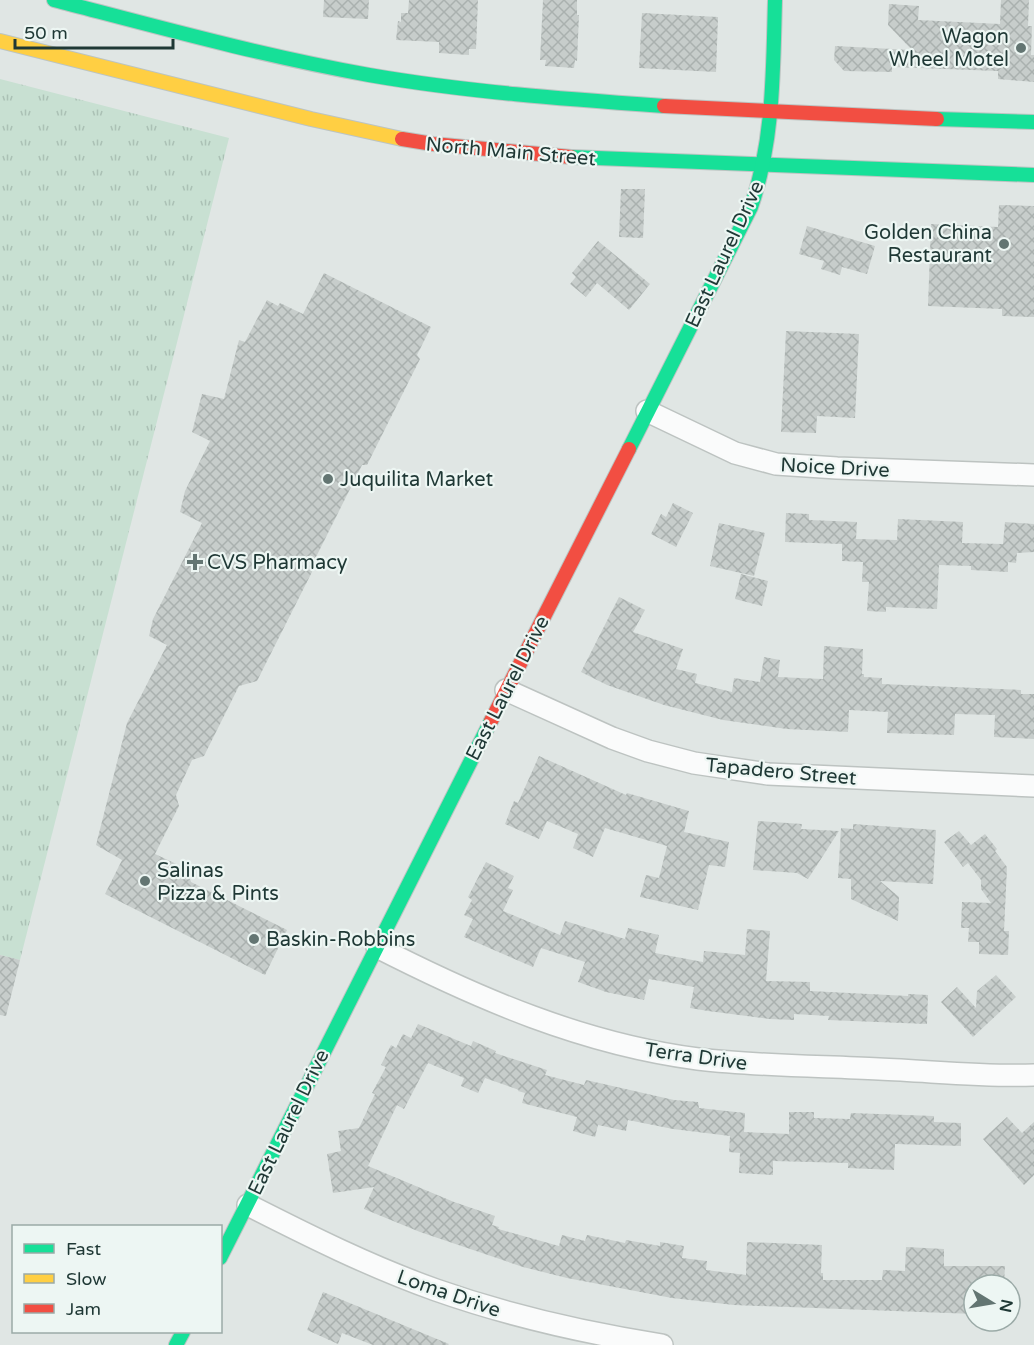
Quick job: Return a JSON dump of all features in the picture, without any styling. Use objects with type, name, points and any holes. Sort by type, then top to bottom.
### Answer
[{"type":"main road","points":[[54,0],[256,52],[405,81],[585,100],[770,112],[1034,122]]},
{"type":"main road","name":"East Laurel Drive","points":[[222,1254],[751,207],[764,165],[770,112],[775,0]]},
{"type":"main road","name":"North Main Street","points":[[0,41],[302,117],[433,144],[586,159],[1034,175]]},
{"type":"street","name":"Noice Drive","points":[[647,411],[735,453],[776,464],[1034,475]]},
{"type":"street","name":"Tapadero Street","points":[[506,690],[622,741],[672,758],[706,765],[768,774],[1034,786]]},
{"type":"street","name":"Terra Drive","points":[[377,947],[454,985],[521,1014],[575,1032],[646,1050],[698,1059],[753,1064],[1034,1075]]},
{"type":"street","name":"Loma Drive","points":[[248,1205],[373,1265],[453,1296],[544,1323],[662,1345]]},
{"type":"green space","points":[[0,79],[229,138],[20,960],[0,955]]},
{"type":"building","points":[[324,0],[369,0],[368,19],[323,17]]},
{"type":"building","points":[[409,0],[478,0],[476,49],[469,49],[469,55],[439,53],[439,42],[396,40],[398,21],[401,22],[401,13],[408,13]]},
{"type":"building","points":[[543,0],[577,0],[577,15],[579,15],[577,61],[575,60],[574,68],[545,66],[546,60],[540,60]]},
{"type":"building","points":[[1001,0],[1029,0],[1028,26],[1032,26],[1031,55],[1034,55],[1034,82],[998,79],[998,71],[892,67],[892,72],[844,71],[834,60],[835,46],[912,50],[888,25],[889,4],[919,6],[918,20],[1000,24]]},
{"type":"building","points":[[642,13],[718,17],[716,72],[639,68]]},
{"type":"building","points":[[621,189],[645,189],[643,238],[619,237]]},
{"type":"building","points":[[999,205],[1034,206],[1034,317],[1002,316],[1002,309],[928,306],[931,224],[998,227]]},
{"type":"building","points":[[807,226],[875,246],[867,274],[842,267],[840,275],[821,269],[824,261],[799,254]]},
{"type":"building","points":[[598,241],[650,284],[629,310],[597,283],[586,297],[570,284],[576,277],[572,273]]},
{"type":"building","points":[[324,273],[431,327],[417,355],[420,359],[367,465],[362,465],[314,561],[315,566],[257,681],[239,686],[204,756],[192,760],[176,795],[179,806],[155,854],[187,869],[191,882],[287,930],[265,975],[105,894],[122,860],[96,845],[127,723],[167,645],[149,636],[153,619],[202,523],[180,512],[185,491],[210,441],[192,432],[202,394],[224,399],[239,340],[245,342],[267,300],[278,306],[280,303],[303,314]]},
{"type":"building","points":[[786,331],[859,334],[855,418],[817,416],[816,433],[781,432]]},
{"type":"building","points":[[673,503],[693,513],[676,547],[651,534],[661,514],[666,517]]},
{"type":"building","points":[[786,513],[809,514],[809,520],[857,522],[856,539],[897,540],[898,519],[963,522],[962,543],[1003,544],[1005,522],[1034,524],[1034,552],[1017,553],[1016,563],[1008,562],[1008,572],[971,570],[971,566],[939,565],[937,609],[886,607],[886,612],[867,611],[869,582],[862,582],[863,562],[842,561],[842,544],[785,542]]},
{"type":"building","points":[[719,523],[765,533],[754,576],[710,566]]},
{"type":"building","points":[[741,574],[768,581],[762,606],[735,599]]},
{"type":"building","points":[[619,597],[645,610],[633,632],[683,649],[676,669],[697,674],[695,683],[732,692],[734,678],[760,682],[764,657],[780,660],[778,677],[823,679],[824,646],[863,649],[862,674],[864,677],[882,678],[882,684],[1021,690],[1021,694],[1034,694],[1034,739],[994,737],[995,715],[955,714],[954,735],[887,733],[888,712],[849,710],[848,732],[787,729],[723,720],[664,705],[607,685],[581,672]]},
{"type":"building","points":[[539,756],[626,795],[627,793],[689,811],[684,832],[729,842],[725,867],[709,865],[698,910],[640,897],[646,875],[659,878],[667,846],[605,828],[593,857],[573,848],[578,834],[547,821],[539,839],[505,824],[514,801],[518,803]]},
{"type":"building","points":[[758,821],[802,824],[801,829],[839,831],[808,879],[797,873],[753,870]]},
{"type":"building","points":[[853,824],[936,830],[933,884],[880,881],[899,897],[898,921],[851,899],[851,879],[838,878],[841,828],[853,829]]},
{"type":"building","points":[[959,831],[971,845],[985,834],[1007,867],[1004,931],[1009,931],[1008,955],[979,954],[979,942],[968,942],[969,928],[961,928],[962,902],[991,903],[981,889],[981,880],[968,863],[963,867],[944,842]]},
{"type":"building","points":[[486,862],[514,876],[508,888],[513,890],[503,911],[560,935],[565,921],[625,939],[628,928],[659,935],[655,953],[703,962],[704,951],[745,955],[747,929],[770,931],[766,981],[810,982],[810,991],[928,995],[927,1024],[828,1020],[829,1016],[794,1014],[794,1020],[770,1019],[708,1011],[690,1008],[694,987],[649,979],[644,1000],[606,992],[578,982],[585,962],[541,948],[533,967],[464,937],[473,919],[464,915],[472,900],[468,897]]},
{"type":"building","points":[[0,955],[20,960],[6,1016],[0,1015]]},
{"type":"building","points":[[996,975],[1016,997],[973,1037],[941,1002],[957,987],[976,1008],[977,991]]},
{"type":"building","points":[[418,1024],[471,1046],[473,1041],[496,1051],[495,1053],[547,1070],[545,1075],[584,1085],[586,1080],[674,1100],[698,1102],[699,1108],[745,1113],[744,1132],[789,1134],[789,1112],[814,1112],[814,1118],[850,1119],[851,1113],[934,1116],[934,1122],[961,1123],[961,1146],[895,1144],[894,1170],[848,1168],[848,1163],[773,1161],[773,1175],[739,1173],[740,1153],[729,1152],[730,1136],[673,1129],[628,1120],[626,1131],[598,1125],[595,1137],[573,1131],[577,1117],[522,1103],[525,1093],[519,1090],[485,1078],[478,1093],[461,1086],[464,1078],[428,1063],[404,1109],[397,1105],[368,1166],[454,1202],[495,1216],[492,1225],[499,1227],[498,1229],[559,1246],[562,1235],[585,1241],[587,1235],[625,1243],[626,1240],[660,1246],[660,1242],[684,1246],[682,1258],[707,1261],[706,1270],[746,1275],[747,1242],[822,1245],[823,1280],[882,1280],[883,1270],[905,1271],[906,1247],[944,1249],[944,1266],[1005,1266],[1005,1273],[962,1273],[962,1314],[734,1305],[672,1298],[567,1278],[523,1267],[420,1232],[364,1209],[374,1187],[333,1193],[327,1154],[341,1151],[338,1131],[359,1128],[375,1094],[372,1093],[386,1067],[381,1065],[391,1045],[396,1048],[403,1034],[411,1038]]},
{"type":"building","points":[[1007,1117],[1022,1133],[1034,1122],[1034,1175],[1024,1185],[983,1139]]},
{"type":"building","points":[[323,1292],[449,1344],[373,1345],[342,1333],[338,1344],[307,1330]]},
{"type":"traffic: fast","points":[[54,0],[250,50],[369,75],[553,98],[664,106]]},
{"type":"traffic: fast","points":[[629,449],[751,207],[759,182],[768,131],[773,79],[775,0]]},
{"type":"traffic: fast","points":[[937,119],[1034,122]]},
{"type":"traffic: fast","points":[[571,157],[1034,175]]},
{"type":"traffic: fast","points":[[222,1254],[491,721]]},
{"type":"traffic: fast","points":[[176,1345],[182,1333]]},
{"type":"traffic: slow","points":[[0,41],[311,119],[402,139]]},
{"type":"traffic: jam","points":[[664,106],[937,119]]},
{"type":"traffic: jam","points":[[402,139],[571,157]]},
{"type":"traffic: jam","points":[[491,721],[629,449]]},
{"type":"place","name":"Wagon Wheel Motel","points":[[1021,48]]},
{"type":"place","name":"Golden China Restaurant","points":[[1004,244]]},
{"type":"place","name":"Juquilita Market","points":[[328,479]]},
{"type":"place","name":"CVS Pharmacy","points":[[195,562]]},
{"type":"place","name":"Salinas Pizza & Pints","points":[[145,881]]},
{"type":"place","name":"Baskin-Robbins","points":[[254,939]]}]
